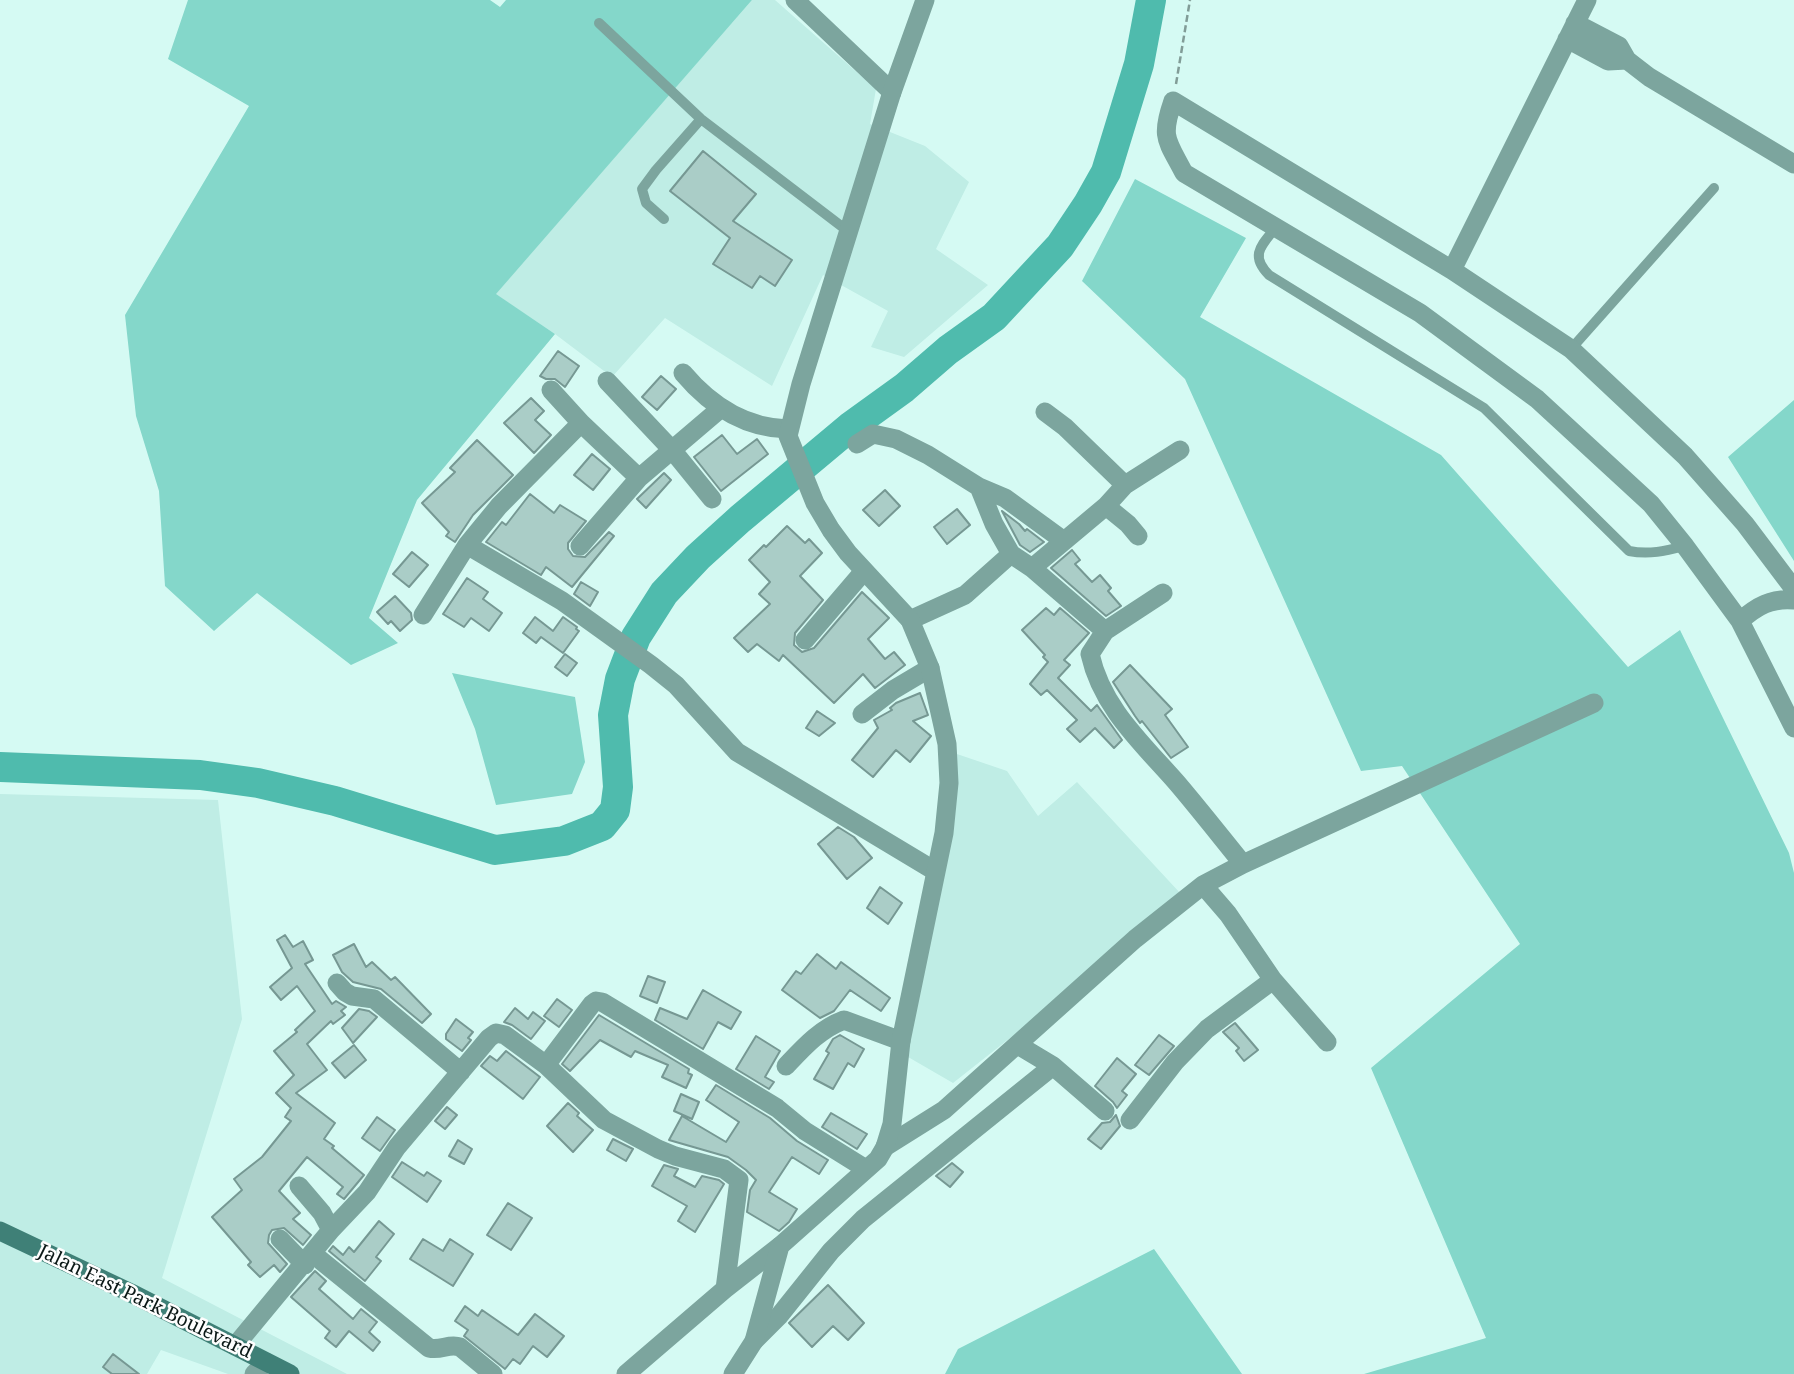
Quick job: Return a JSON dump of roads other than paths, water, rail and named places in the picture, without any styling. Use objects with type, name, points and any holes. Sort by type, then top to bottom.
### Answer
[{"type":"main road","name":"Jalan East Park Boulevard","points":[[0,1231],[235,1346],[260,1368],[290,1374]]},
{"type":"street","points":[[796,0],[892,92]]},
{"type":"street","points":[[626,1374],[780,1246],[866,1170],[885,1147],[891,1124],[901,1041],[944,833],[949,783],[947,744],[930,668],[910,620],[864,571],[831,530],[808,486],[788,433],[892,92],[925,0]]},
{"type":"street","points":[[1452,270],[1587,0]]},
{"type":"street","points":[[1571,31],[1608,61],[1627,60],[1649,77],[1794,164]]},
{"type":"street","points":[[1794,589],[1745,524],[1685,456],[1571,349],[1452,270],[1173,101],[1166,120],[1165,137],[1184,173],[1420,313],[1537,399],[1651,504],[1740,621],[1794,727]]},
{"type":"street","points":[[683,373],[720,409],[788,433]]},
{"type":"street","points":[[607,381],[673,452],[712,499]]},
{"type":"street","points":[[551,390],[581,424],[639,478]]},
{"type":"street","points":[[580,546],[639,478],[673,452],[720,409]]},
{"type":"street","points":[[1045,412],[1065,427],[1125,485]]},
{"type":"street","points":[[423,615],[467,545],[499,506],[581,424]]},
{"type":"street","points":[[857,444],[873,434],[896,439],[928,455],[979,487],[1006,498],[1063,541]]},
{"type":"street","points":[[1032,568],[1106,506],[1125,485],[1180,450]]},
{"type":"street","points":[[979,487],[994,524],[1011,554],[1032,568],[1105,631]]},
{"type":"street","points":[[1106,506],[1138,536]]},
{"type":"street","points":[[467,545],[562,601],[651,665],[676,685],[737,752],[936,871]]},
{"type":"street","points":[[910,620],[965,595],[1011,554]]},
{"type":"street","points":[[805,640],[864,571]]},
{"type":"street","points":[[1163,593],[1105,631],[1090,654],[1095,678],[1112,708],[1243,864]]},
{"type":"street","points":[[1740,621],[1757,606],[1780,599],[1794,600]]},
{"type":"street","points":[[862,714],[893,690],[930,668]]},
{"type":"street","points":[[733,1374],[754,1342],[779,1316],[831,1251],[1034,1055],[1135,939],[1243,864],[1594,703]]},
{"type":"street","points":[[1207,890],[1228,914],[1273,980],[1327,1042]]},
{"type":"street","points":[[1130,1120],[1175,1062],[1208,1029],[1273,980]]},
{"type":"street","points":[[337,984],[352,996],[374,999],[461,1072]]},
{"type":"street","points":[[547,1065],[592,1004],[596,1001],[602,1002],[777,1108],[805,1131],[866,1170]]},
{"type":"street","points":[[786,1066],[812,1039],[830,1025],[844,1020],[901,1041]]},
{"type":"street","points":[[235,1346],[309,1260],[331,1230],[367,1192],[397,1147],[496,1033],[505,1035],[547,1065],[604,1120],[658,1149],[724,1169],[739,1180],[725,1289]]},
{"type":"street","points":[[1034,1055],[1105,1111]]},
{"type":"street","points":[[885,1147],[1034,1055]]},
{"type":"street","points":[[299,1186],[322,1213],[331,1230]]},
{"type":"street","points":[[280,1239],[429,1348],[440,1349],[454,1345],[460,1347],[492,1374]]},
{"type":"street","points":[[754,1342],[780,1246]]},
{"type":"lane","points":[[599,23],[701,119],[849,232]]},
{"type":"lane","points":[[664,219],[646,203],[642,189],[701,119]]},
{"type":"lane","points":[[1571,349],[1714,188]]},
{"type":"lane","points":[[1276,228],[1260,249],[1258,257],[1261,267],[1269,275],[1484,408],[1629,551],[1658,553],[1685,546]]},
{"type":"waterway","points":[[0,767],[200,775],[258,783],[335,801],[495,850],[564,841],[602,826],[615,810],[618,787],[613,715],[620,679],[636,637],[664,593],[740,519],[850,427],[994,317],[1060,246],[1106,172],[1139,64],[1151,0]]}]
